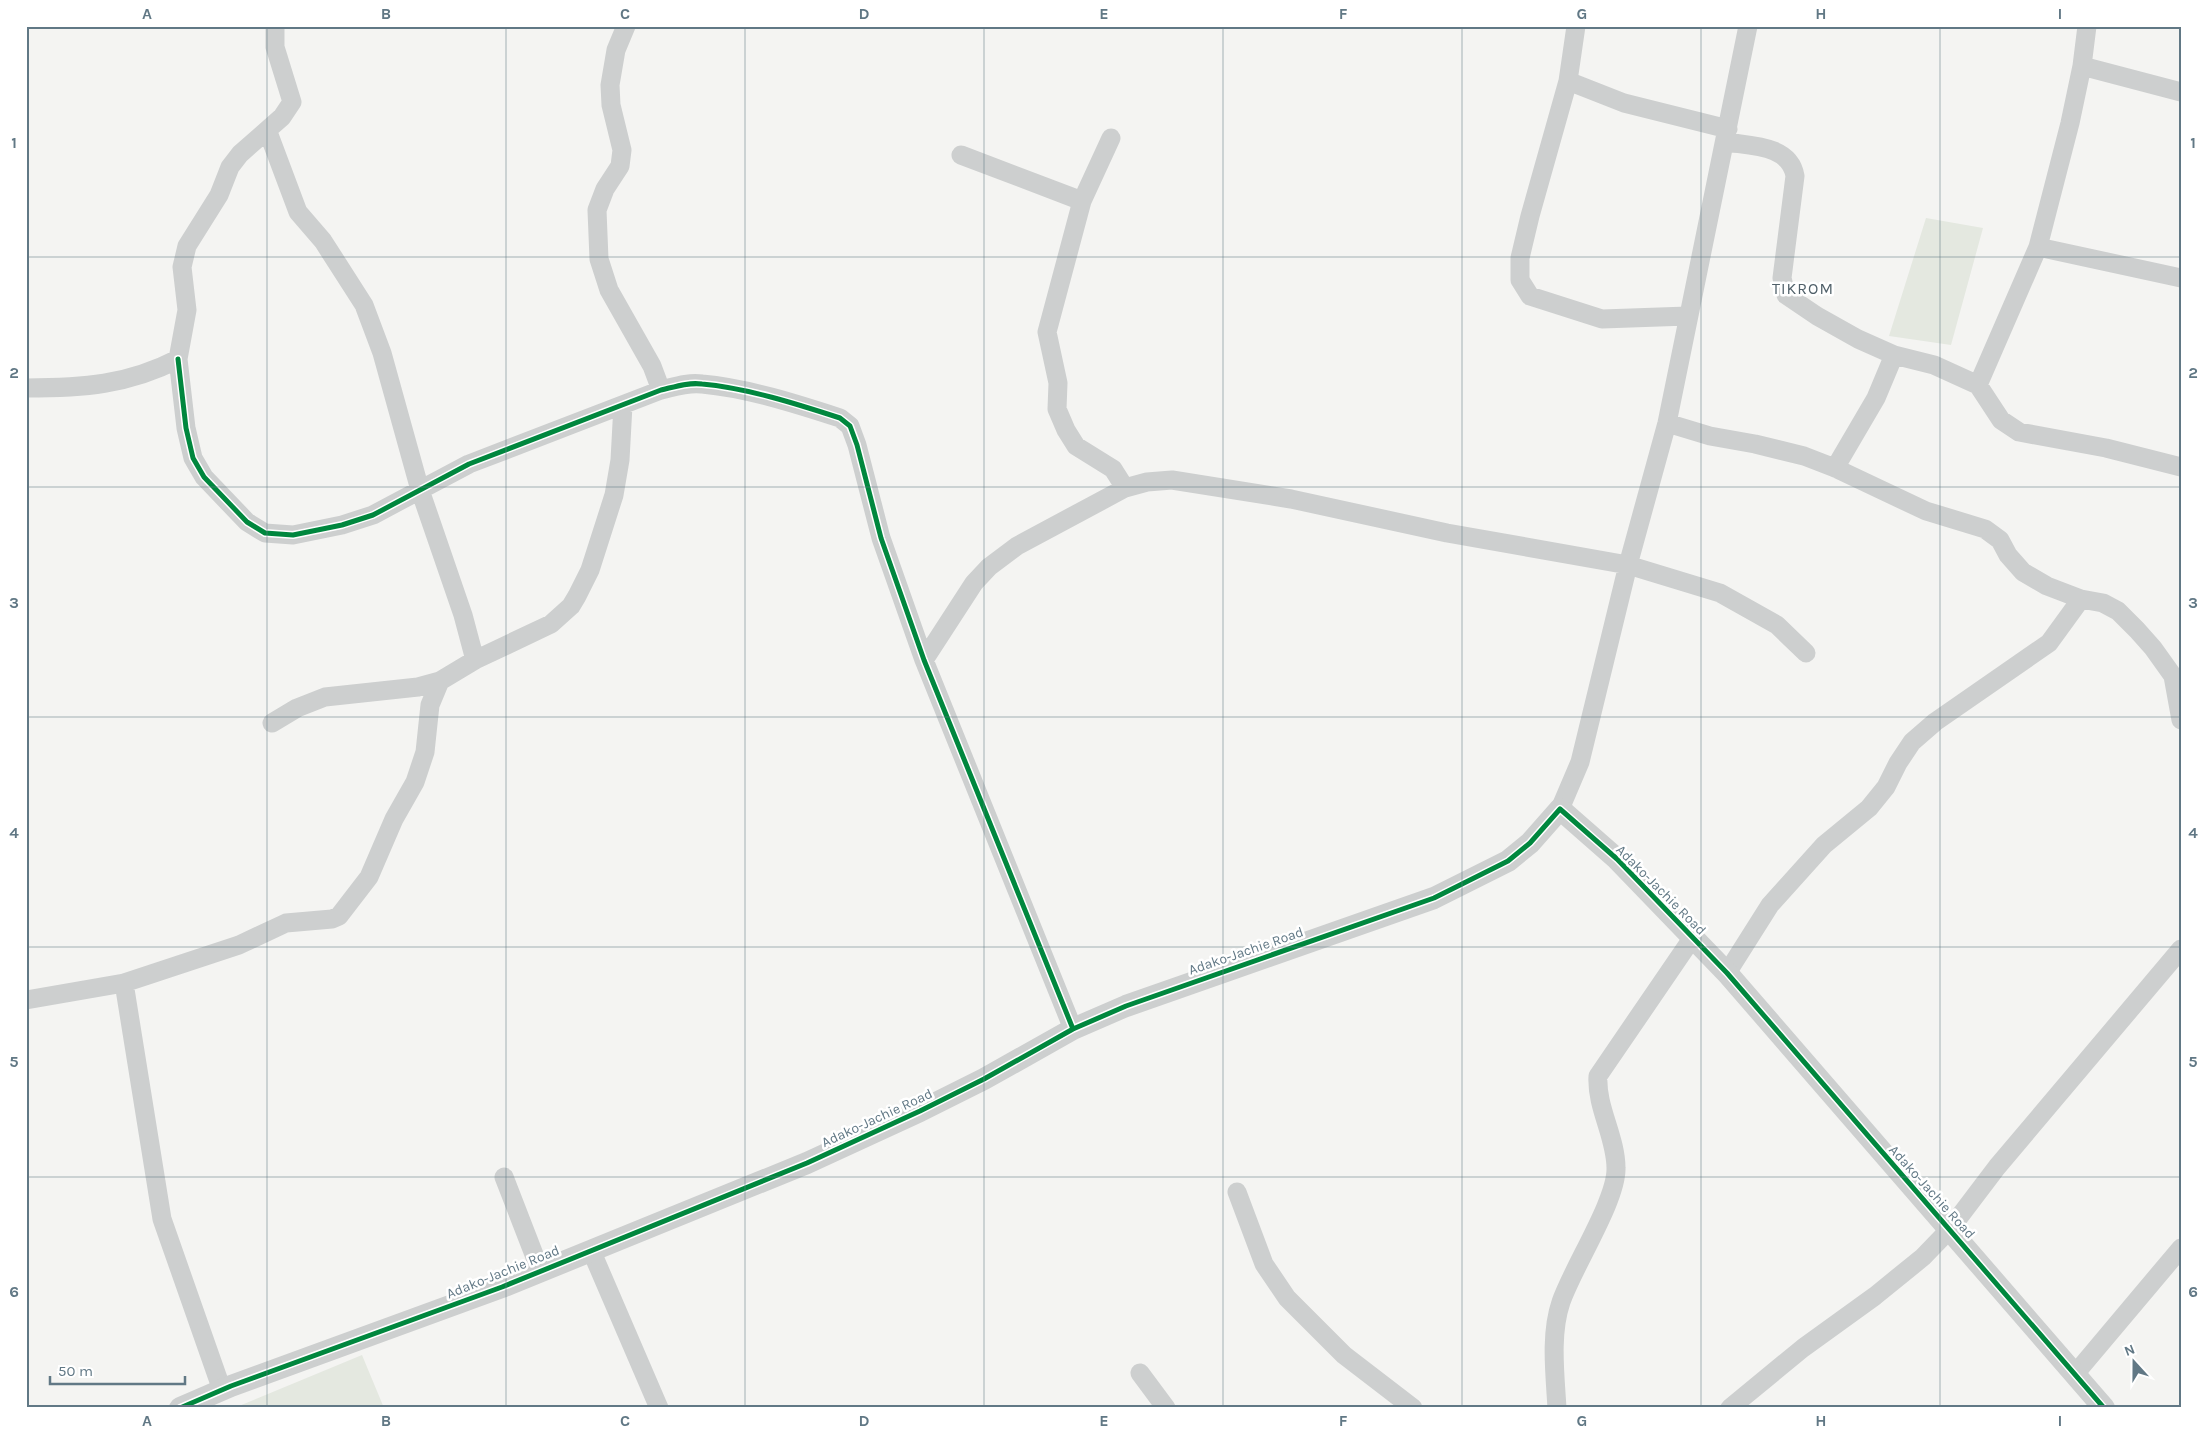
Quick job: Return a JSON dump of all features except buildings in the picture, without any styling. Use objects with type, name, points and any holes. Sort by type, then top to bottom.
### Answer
[{"type":"street","points":[[276,26],[275,47],[292,102],[282,118],[268,132],[240,154],[230,167],[219,195],[187,246],[182,267],[186,287],[187,310],[178,359],[186,428],[193,458],[204,477],[247,522],[265,533],[294,535],[342,525],[373,515],[468,464],[661,390],[688,384],[702,384],[800,406],[840,418],[850,426],[881,538],[924,660],[1073,1029]]},
{"type":"street","points":[[626,26],[616,50],[610,85],[611,105],[622,150],[620,166],[605,189],[597,210],[599,259],[609,290],[652,366],[661,390]]},
{"type":"street","points":[[1576,26],[1568,81],[1520,258],[1520,280],[1530,296],[1602,319],[1688,316]]},
{"type":"street","points":[[1560,809],[1580,762],[1628,565],[1667,423],[1748,26]]},
{"type":"street","points":[[1978,385],[2038,247],[2052,197],[2082,66],[2086,26]]},
{"type":"street","points":[[2082,66],[2181,92]]},
{"type":"street","points":[[1568,81],[1624,103],[1786,156],[1793,165],[1795,176],[1782,278],[1786,295],[1858,339],[1894,355],[1934,365],[1978,385],[2001,420],[2019,432],[2106,448],[2181,466]]},
{"type":"street","points":[[268,132],[298,212],[323,241],[364,305],[382,353],[420,490],[463,616],[475,660]]},
{"type":"street","points":[[1111,138],[1082,201],[1047,332],[1058,383],[1058,409],[1066,430],[1076,446],[1113,469],[1125,488]]},
{"type":"street","points":[[961,155],[1082,201]]},
{"type":"street","points":[[2038,247],[2181,278]]},
{"type":"street","points":[[1835,468],[1876,398],[1894,355]]},
{"type":"street","points":[[26,388],[109,384],[128,380],[178,359]]},
{"type":"street","points":[[272,723],[297,708],[325,697],[418,687],[440,681],[475,660],[551,624],[564,614],[574,601],[590,570],[614,495],[620,460],[623,405]]},
{"type":"street","points":[[1667,423],[1710,436],[1755,444],[1804,456],[1835,468],[1926,511],[1985,529],[2000,540],[2008,555],[2023,572],[2047,586],[2081,599],[2103,603],[2118,611],[2177,672],[2181,720]]},
{"type":"street","points":[[924,660],[974,583],[989,567],[1017,546],[1125,488],[1147,482],[1181,482],[1291,499],[1447,533],[1628,565],[1720,593],[1777,625],[1806,653]]},
{"type":"street","points":[[1727,973],[1770,905],[1824,845],[1869,808],[1886,787],[1898,762],[1912,742],[1935,722],[2048,643],[2081,599]]},
{"type":"street","points":[[26,1000],[124,983],[239,944],[286,923],[332,919],[339,916],[369,877],[394,820],[415,782],[425,752],[430,705],[440,681]]},
{"type":"street","name":"Adako-Jachie Road","points":[[180,1408],[222,1390],[502,1287],[807,1163],[984,1079],[1073,1029],[1126,1006],[1434,898],[1508,862],[1530,843],[1560,809],[1617,859],[1727,973],[2104,1408]]},
{"type":"street","points":[[1557,1408],[1555,1338],[1557,1316],[1572,1274],[1613,1188],[1616,1169],[1607,1122],[1597,1090],[1598,1076],[1693,937]]},
{"type":"street","points":[[1739,1405],[1803,1348],[1875,1296],[1922,1257],[1950,1229],[1997,1166],[2181,949]]},
{"type":"street","points":[[124,983],[162,1219],[222,1390]]},
{"type":"street","points":[[504,1177],[540,1270]]},
{"type":"street","points":[[1237,1192],[1264,1264],[1287,1298],[1344,1355],[1413,1408]]},
{"type":"street","points":[[2075,1374],[2181,1248]]},
{"type":"street","points":[[591,1250],[659,1408]]},
{"type":"street","points":[[1140,1373],[1166,1408]]},
{"type":"shaded area","points":[[1926,218],[1983,228],[1951,345],[1889,336]]},
{"type":"shaded area","points":[[362,1355],[384,1408],[234,1408]]},
{"type":"cycle path","points":[[178,359],[186,428],[193,458],[204,477],[247,522],[265,533],[293,535],[342,525],[373,515],[469,464],[661,390],[681,385],[697,384],[736,389],[789,402],[840,418],[850,426],[857,445],[881,538],[924,660],[1073,1029]]},
{"type":"cycle path","points":[[180,1408],[231,1386],[502,1287],[807,1163],[920,1111],[984,1079],[1073,1029],[1126,1006],[1434,898],[1508,861],[1530,843],[1560,809],[1617,859],[1727,973],[2104,1408]]},
{"type":"district","name":"TIKROM","points":[[1803,288]]}]
